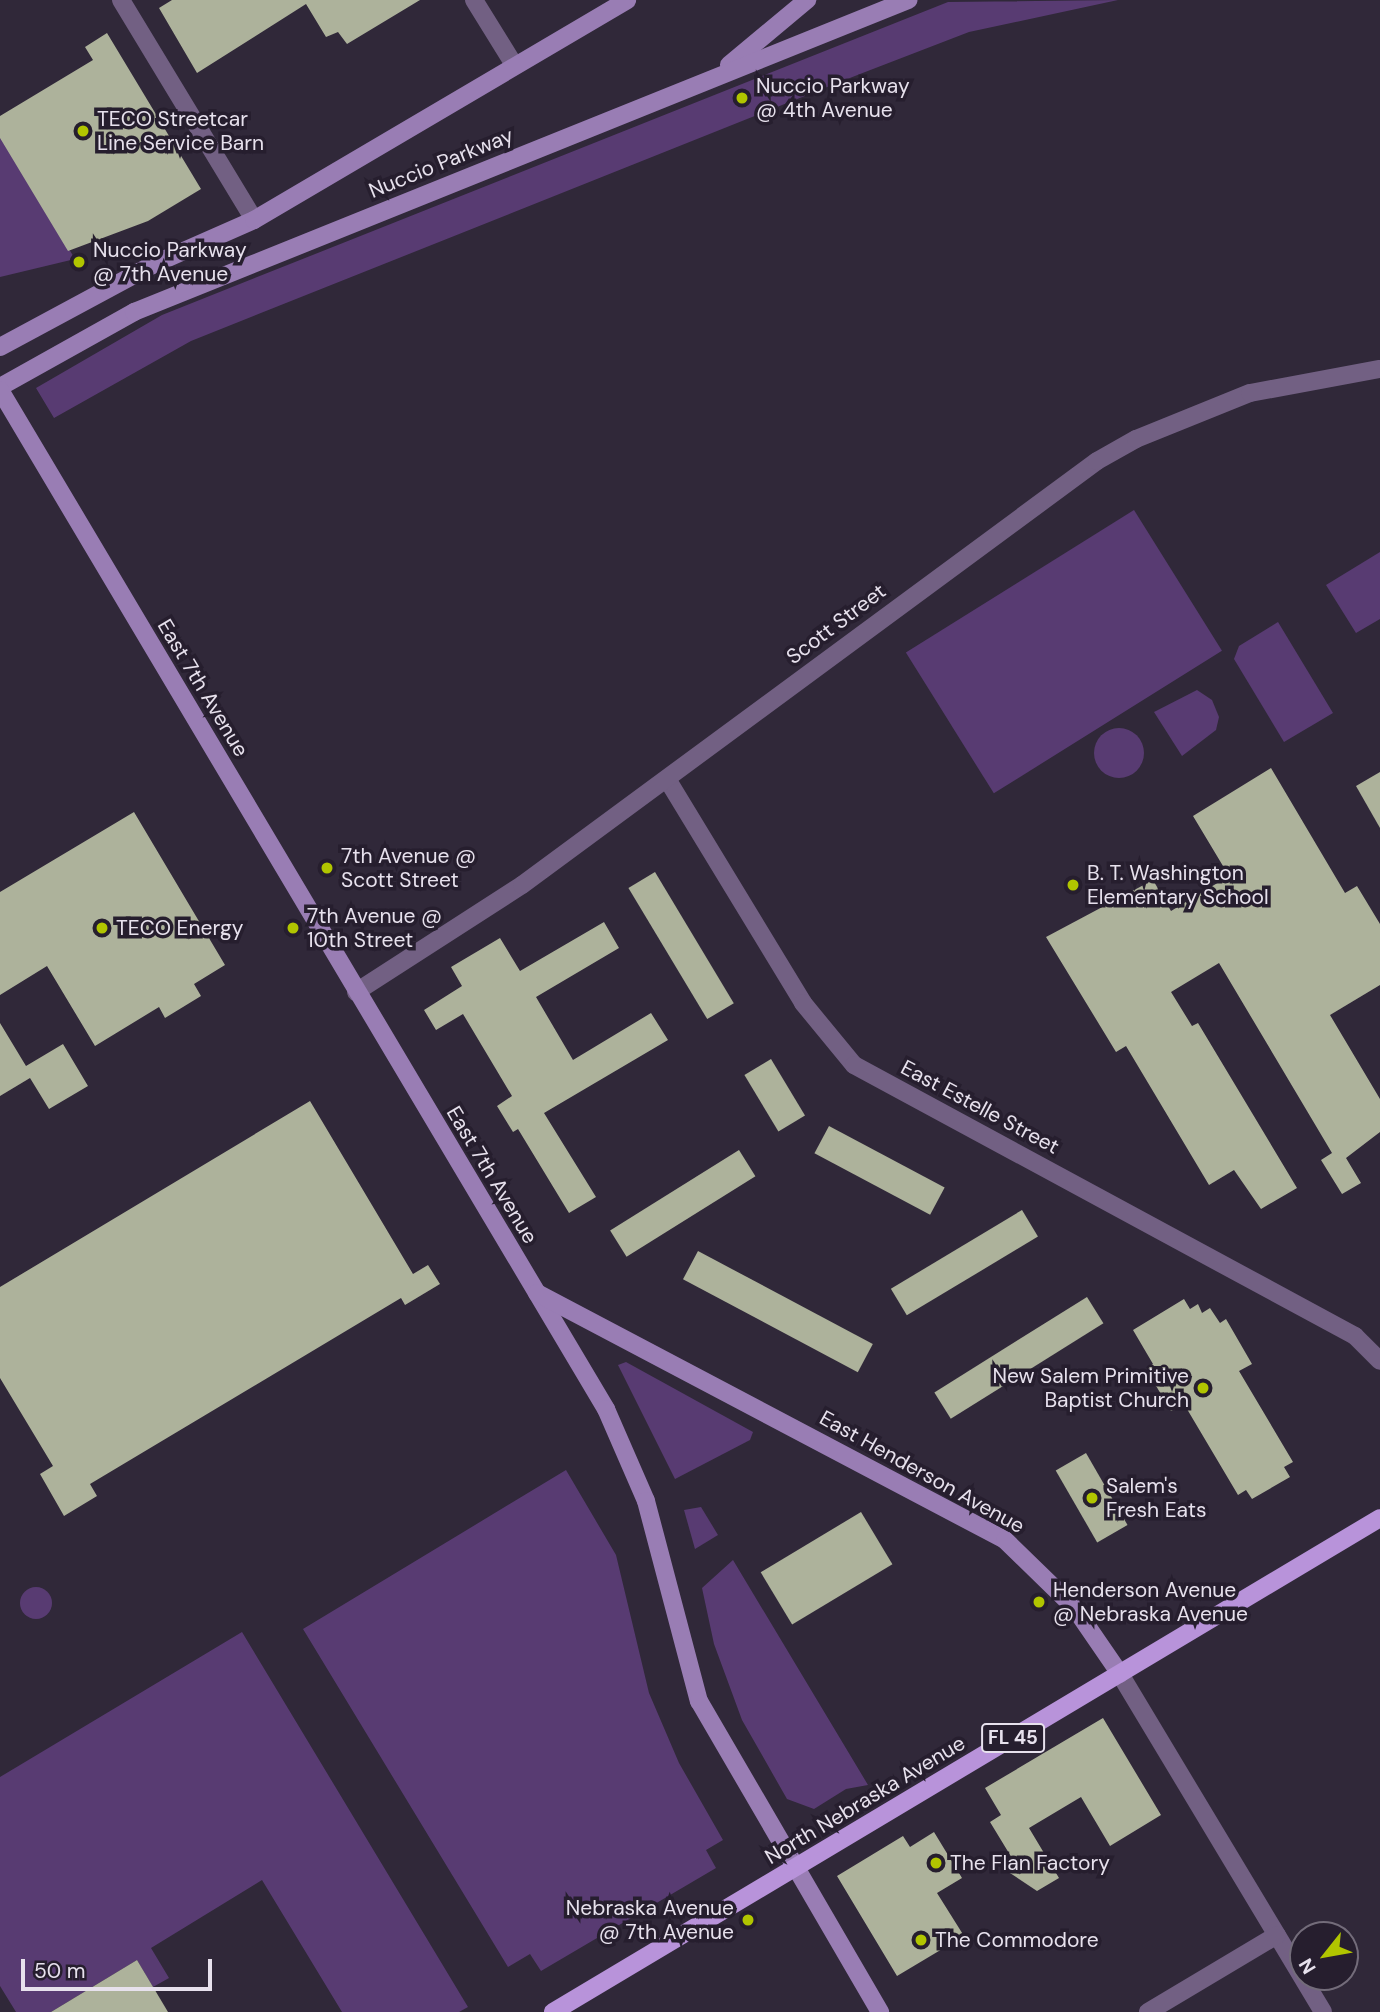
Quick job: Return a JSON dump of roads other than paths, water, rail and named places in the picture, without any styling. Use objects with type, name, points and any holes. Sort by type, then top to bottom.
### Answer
[{"type":"main road","name":"North Nebraska Avenue","points":[[553,2012],[1380,1518]]},
{"type":"street","points":[[121,0],[254,220]]},
{"type":"street","points":[[474,0],[513,64]]},
{"type":"street","name":"Nuccio Parkway","points":[[0,347],[152,265],[254,220],[513,64],[626,0]]},
{"type":"street","points":[[712,78],[807,0]]},
{"type":"street","name":"Nuccio Parkway","points":[[0,388],[134,312],[908,0]]},
{"type":"street","name":"Scott Street","points":[[356,992],[522,884],[667,779],[1046,494],[1107,456],[1250,393],[1380,369]]},
{"type":"street","name":"East 7th Avenue","points":[[0,388],[626,1447],[699,1701],[880,2012]]},
{"type":"street","name":"East Estelle Street","points":[[667,779],[810,1013],[854,1065],[1355,1336],[1380,1361]]},
{"type":"street","name":"East Henderson Avenue","points":[[536,1292],[1005,1540],[1074,1607],[1120,1674],[1323,2012]]},
{"type":"street","points":[[1148,2012],[1277,1936]]},
{"type":"place","name":"Nuccio Parkway @ 4th Avenue","points":[[742,98]]},
{"type":"place","name":"TECO Streetcar Line Service Barn","points":[[83,131]]},
{"type":"place","name":"Nuccio Parkway @ 7th Avenue","points":[[79,262]]},
{"type":"place","name":"7th Avenue @ Scott Street","points":[[327,868]]},
{"type":"place","name":"B. T. Washington Elementary School","points":[[1073,885]]},
{"type":"place","name":"TECO Energy","points":[[102,928]]},
{"type":"place","name":"7th Avenue @ 10th Street","points":[[293,928]]},
{"type":"place","name":"New Salem Primitive Baptist Church","points":[[1203,1388]]},
{"type":"place","name":"Salem's Fresh Eats","points":[[1092,1498]]},
{"type":"place","name":"Henderson Avenue @ Nebraska Avenue","points":[[1039,1602]]},
{"type":"place","name":"The Flan Factory","points":[[936,1863]]},
{"type":"place","name":"Nebraska Avenue @ 7th Avenue","points":[[748,1920]]},
{"type":"place","name":"The Commodore","points":[[921,1940]]}]
